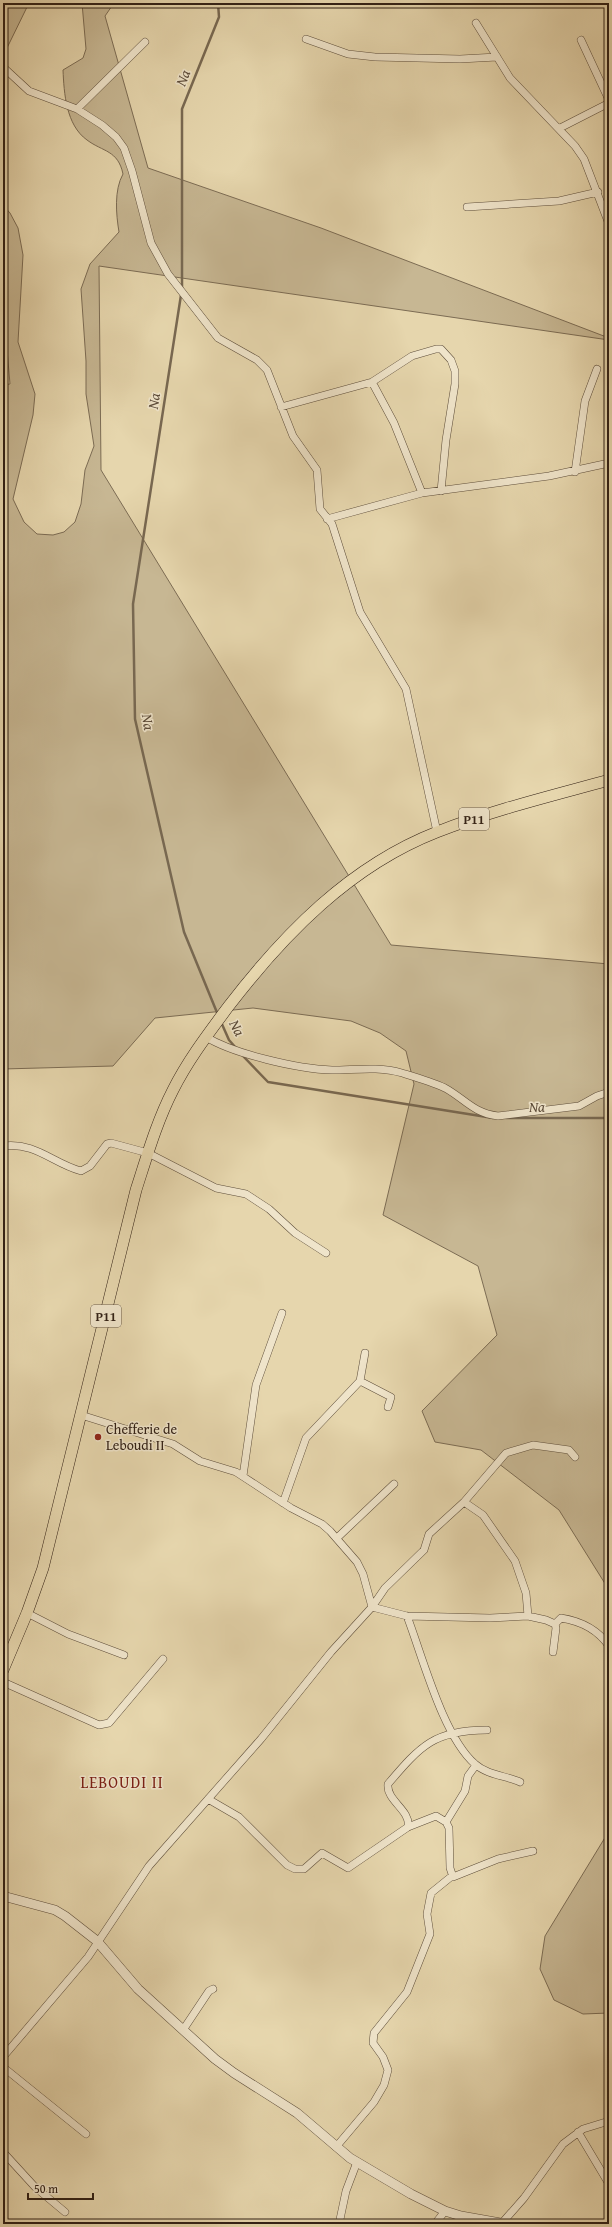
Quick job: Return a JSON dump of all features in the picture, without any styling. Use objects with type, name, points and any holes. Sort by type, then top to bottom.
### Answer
[{"type":"main road","name":"P11","points":[[3,1670],[7,1650],[27,1613],[43,1568],[136,1190],[148,1153],[172,1091],[187,1064],[253,976],[281,944],[327,898],[349,881],[393,854],[437,832],[497,811],[609,780]]},
{"type":"street","points":[[476,23],[518,88],[560,128],[584,159],[598,192],[609,224]]},
{"type":"street","points":[[306,39],[348,54],[375,57],[460,59],[497,56]]},
{"type":"street","points":[[581,40],[609,100]]},
{"type":"street","points":[[78,109],[145,42]]},
{"type":"street","points":[[3,67],[35,95],[78,109],[102,125],[116,137],[124,148],[132,171],[151,243],[168,274],[218,338],[257,360],[267,370],[293,436],[317,470],[320,509],[332,524],[360,612],[406,689],[437,832]]},
{"type":"street","points":[[560,128],[609,103]]},
{"type":"street","points":[[467,207],[559,201],[598,192]]},
{"type":"street","points":[[282,407],[372,382],[403,360],[436,349],[441,349],[451,360],[455,371],[441,491]]},
{"type":"street","points":[[575,472],[585,401],[597,369]]},
{"type":"street","points":[[372,382],[394,422],[422,493]]},
{"type":"street","points":[[327,519],[422,493],[575,472],[609,463]]},
{"type":"street","points":[[206,1037],[221,1046],[245,1054],[306,1067],[332,1070],[355,1068],[401,1072],[444,1088],[473,1109],[490,1115],[498,1116],[579,1106],[597,1096],[609,1092]]},
{"type":"street","points":[[3,1146],[23,1146],[34,1148],[81,1171],[90,1166],[107,1144],[111,1143],[148,1153],[216,1188],[246,1194],[270,1209],[295,1233],[326,1253]]},
{"type":"street","points":[[243,1476],[256,1385],[282,1313]]},
{"type":"street","points":[[283,1503],[306,1438],[360,1381],[365,1353]]},
{"type":"street","points":[[360,1381],[391,1396],[388,1407]]},
{"type":"street","points":[[81,1415],[173,1444],[200,1461],[243,1476],[283,1503],[322,1524],[337,1538],[360,1568],[372,1607]]},
{"type":"street","points":[[3,2057],[88,1957],[97,1941],[149,1866],[208,1799],[331,1652],[372,1607],[385,1588],[424,1550],[429,1534],[464,1502],[506,1453],[533,1445],[569,1450],[576,1457]]},
{"type":"street","points":[[337,1538],[394,1484]]},
{"type":"street","points":[[464,1502],[483,1514],[514,1560],[526,1593],[528,1616]]},
{"type":"street","points":[[372,1607],[407,1616],[490,1618],[528,1616],[546,1620],[555,1624]]},
{"type":"street","points":[[27,1613],[68,1634],[124,1655]]},
{"type":"street","points":[[407,1616],[450,1733],[476,1765],[501,1776],[520,1782]]},
{"type":"street","points":[[553,1652],[555,1624],[561,1618],[577,1620],[603,1637],[609,1646]]},
{"type":"street","points":[[3,1682],[99,1725],[109,1722],[163,1659]]},
{"type":"street","points":[[408,1827],[409,1823],[388,1793],[388,1784],[430,1741],[450,1733],[465,1730],[487,1730]]},
{"type":"street","points":[[446,1822],[465,1791],[468,1776],[476,1765]]},
{"type":"street","points":[[208,1799],[239,1817],[287,1865],[295,1869],[304,1869],[322,1853],[348,1868],[408,1827],[436,1816],[446,1822],[449,1828],[452,1876]]},
{"type":"street","points":[[336,2147],[374,2102],[384,2085],[388,2070],[383,2057],[373,2043],[374,2033],[407,1992],[430,1934],[427,1914],[431,1893],[452,1876],[455,1877],[503,1857],[533,1851]]},
{"type":"street","points":[[3,1896],[55,1910],[65,1916],[97,1941],[138,1989],[183,2030],[234,2073],[309,2122],[336,2147],[357,2162],[411,2194],[445,2211],[461,2216],[504,2224],[562,2144],[578,2132],[609,2121]]},
{"type":"street","points":[[183,2030],[209,1991],[214,1989]]},
{"type":"street","points":[[3,2067],[86,2134]]},
{"type":"street","points":[[578,2132],[609,2184]]},
{"type":"street","points":[[3,2152],[35,2187],[65,2212]]},
{"type":"street","points":[[339,2224],[346,2191],[357,2162]]},
{"type":"street","points":[[435,2224],[445,2211]]},
{"type":"shaded area","points":[[3,3],[29,3],[6,50],[7,36],[3,30]]},
{"type":"shaded area","points":[[82,3],[114,3],[105,16],[148,168],[321,228],[609,338],[609,340],[99,266],[101,470],[391,945],[609,964],[609,1590],[559,1510],[481,1450],[435,1442],[422,1411],[497,1335],[478,1266],[383,1215],[414,1084],[406,1051],[380,1033],[351,1021],[253,1008],[155,1018],[113,1066],[3,1069],[3,385],[10,384],[3,303],[3,205],[10,213],[18,228],[23,255],[18,342],[35,394],[33,415],[13,499],[24,522],[37,534],[53,535],[64,532],[75,522],[81,504],[85,470],[94,446],[86,394],[86,361],[81,289],[90,264],[119,232],[117,218],[117,195],[120,180],[123,174],[118,160],[114,156],[93,144],[80,134],[70,117],[65,98],[63,70],[83,58],[86,49]]},
{"type":"shaded area","points":[[609,1831],[609,2013],[583,2014],[554,2000],[540,1969],[545,1936]]},
{"type":"waterway","name":"Na","points":[[182,290],[182,109],[219,17],[218,3]]},
{"type":"waterway","name":"Na","points":[[181,295],[133,604],[135,719],[184,932],[218,1015]]},
{"type":"waterway","name":"Na","points":[[221,1022],[229,1040],[236,1048]]},
{"type":"waterway","name":"Na","points":[[242,1055],[268,1082],[493,1118]]},
{"type":"waterway","name":"Na","points":[[506,1118],[609,1118]]},
{"type":"place","name":"Chefferie de Leboudi II","points":[[98,1437]]},
{"type":"district","name":"LEBOUDI II","points":[[122,1782]]}]
